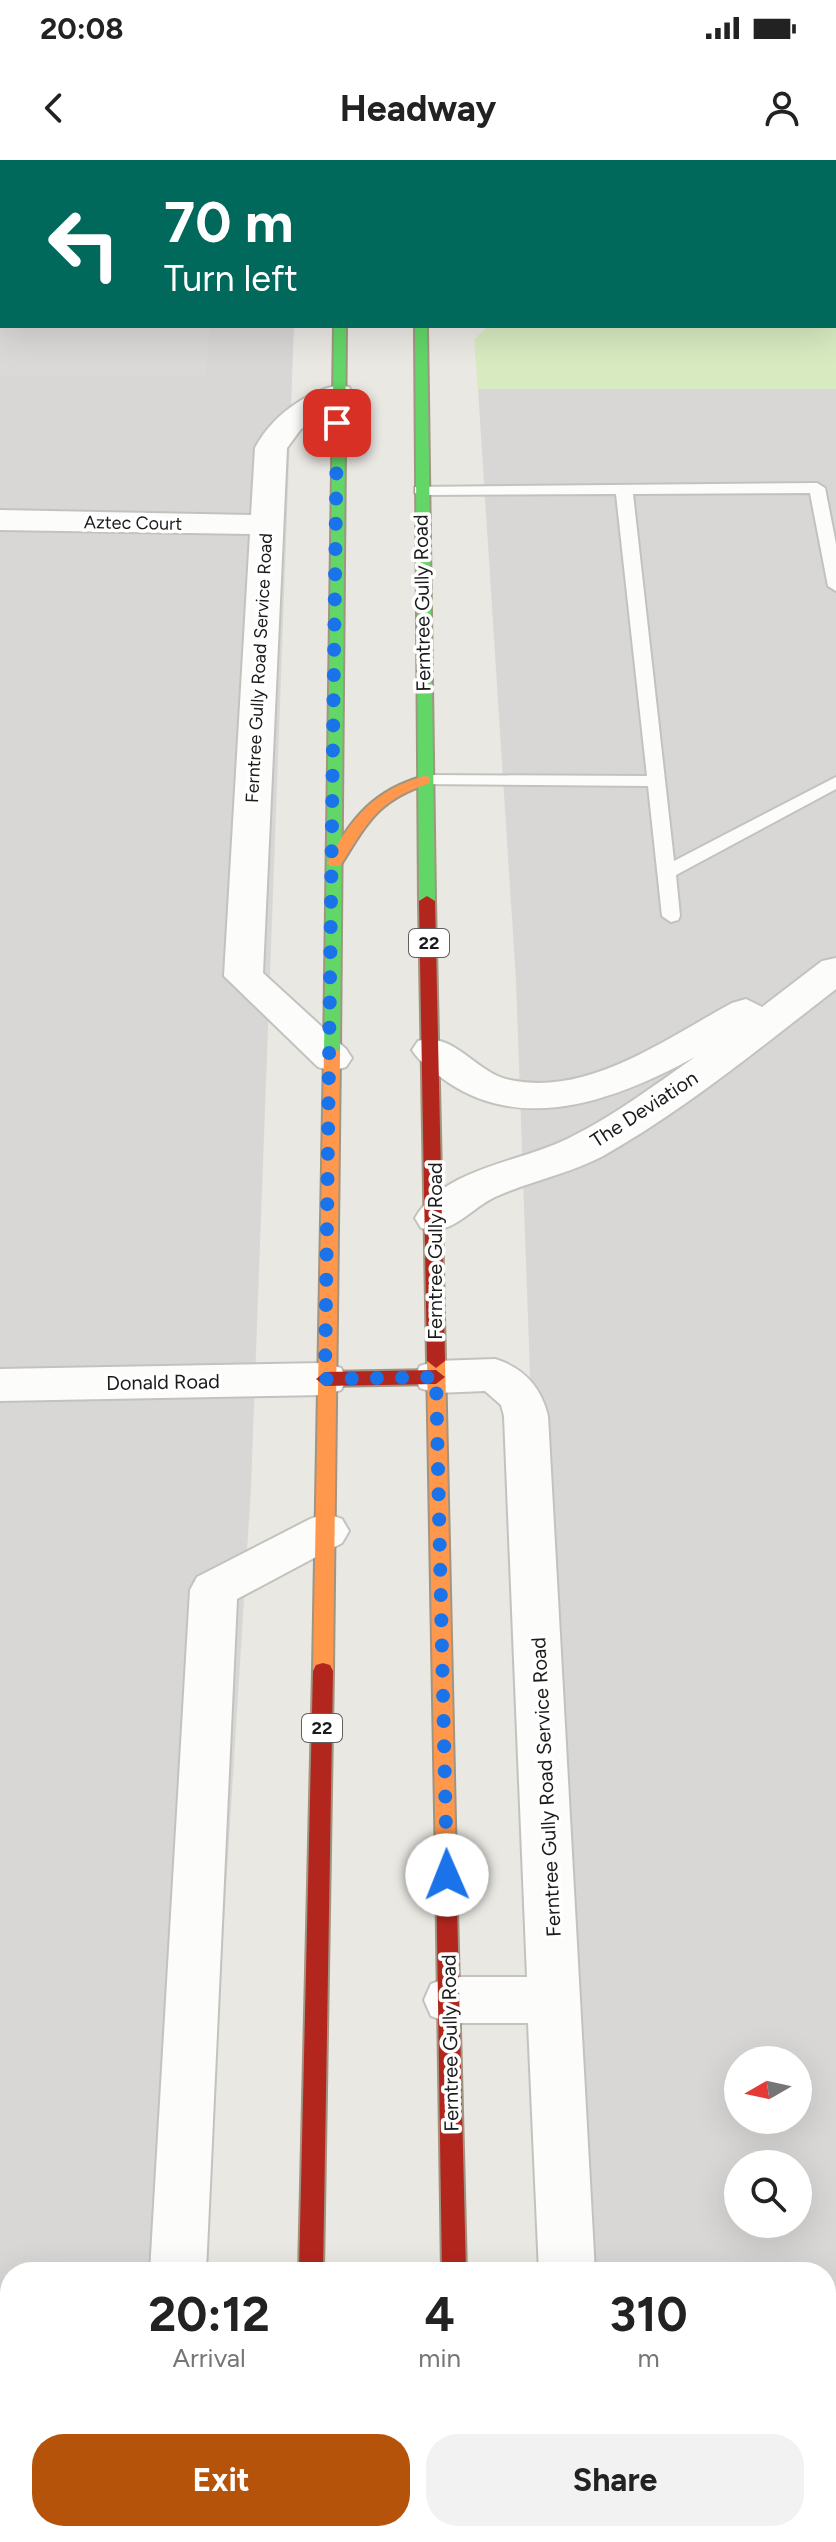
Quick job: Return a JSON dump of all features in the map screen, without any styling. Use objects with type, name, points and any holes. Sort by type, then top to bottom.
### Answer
[{"type":"main road","name":"22","points":[[311,2262],[326,1531],[325,1379],[332,1058],[340,328]]},
{"type":"main road","name":"Ferntree Gully Road","points":[[421,328],[425,780],[436,1218],[436,1377],[454,2262]]},
{"type":"main road","points":[[334,866],[355,822],[370,804],[388,792],[425,780]]},
{"type":"main road","points":[[325,1379],[436,1377]]},
{"type":"street","name":"Ferntree Gully Road Service Road","points":[[332,1058],[242,993],[271,448],[277,434],[289,423],[338,394]]},
{"type":"street","name":"Aztec Court","points":[[0,520],[266,525]]},
{"type":"street","name":"The Deviation","points":[[432,1050],[459,1072],[483,1085],[511,1094],[546,1097],[581,1091],[614,1080],[836,967]]},
{"type":"street","name":"The Deviation","points":[[436,1218],[471,1189],[497,1178],[554,1162],[626,1124],[683,1085],[836,967]]},
{"type":"street","name":"Ferntree Gully Road Service Road","points":[[436,1377],[495,1375],[521,1397],[526,1416],[567,2262]]},
{"type":"street","name":"Donald Road","points":[[0,1385],[325,1379]]},
{"type":"street","points":[[179,2262],[214,1590],[326,1531]]},
{"type":"street","points":[[450,2000],[556,2000]]},
{"type":"lane","points":[[421,490],[817,488],[836,586]]},
{"type":"lane","points":[[624,489],[671,916]]},
{"type":"lane","points":[[425,780],[657,781]]},
{"type":"lane","points":[[667,872],[836,782]]},
{"type":"shaded area","points":[[0,328],[294,328],[251,1487],[203,2262],[0,2262]]},
{"type":"shaded area","points":[[0,328],[210,328],[206,375],[0,376]]},
{"type":"shaded area","points":[[478,389],[836,389],[836,2262],[562,2262],[516,981]]},
{"type":"green space","points":[[486,328],[836,328],[836,389],[478,389],[474,340]]},
{"type":"traffic: fast","points":[[332,1052],[340,328]]},
{"type":"traffic: fast","points":[[421,328],[427,901]]},
{"type":"traffic: slow","points":[[335,863],[351,833],[369,810],[392,792],[425,780]]},
{"type":"traffic: slow","points":[[323,1671],[332,1052]]},
{"type":"traffic: slow","points":[[436,1361],[446,1867]]},
{"type":"traffic: jam","points":[[427,901],[436,1361]]},
{"type":"traffic: jam","points":[[325,1379],[436,1377]]},
{"type":"traffic: jam","points":[[311,2262],[323,1671]]},
{"type":"traffic: jam","points":[[446,1867],[454,2262]]},
{"type":"route","points":[[337,423],[332,1058],[325,1379],[436,1377],[447,1875]]}]
